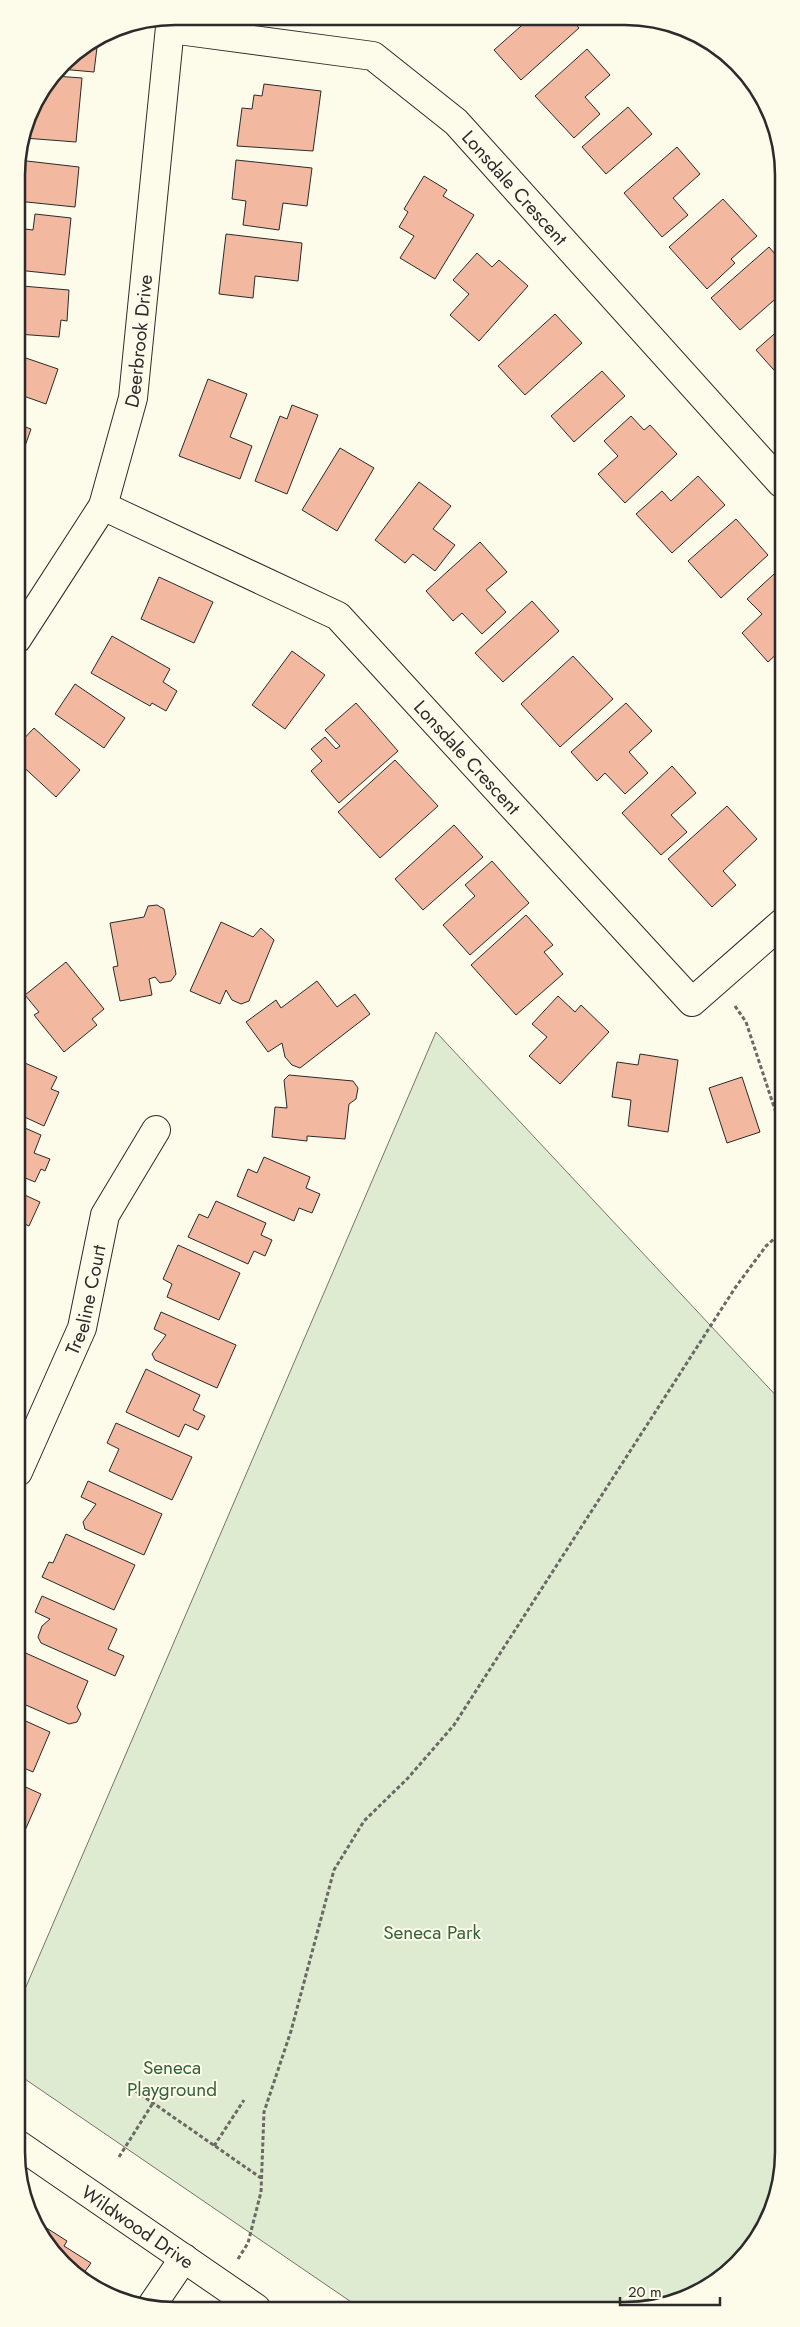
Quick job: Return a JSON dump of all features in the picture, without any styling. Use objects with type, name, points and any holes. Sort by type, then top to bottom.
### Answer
[{"type":"street","name":"Deerbrook Drive","points":[[25,627],[103,506],[133,398],[171,25]]},
{"type":"street","name":"Lonsdale Crescent","points":[[183,25],[373,56],[456,122],[775,476]]},
{"type":"street","name":"Lonsdale Crescent","points":[[103,506],[338,616],[692,1002],[775,930]]},
{"type":"street","name":"Treeline Court","points":[[25,1456],[82,1328],[105,1215],[156,1130]]},
{"type":"street","name":"Wildwood Drive","points":[[25,2150],[247,2302]]},
{"type":"street","points":[[155,2301],[184,2258]]},
{"type":"path","points":[[746,1022],[775,1110]]},
{"type":"path","points":[[235,2264],[248,2243],[261,2192],[264,2112],[292,2032],[334,1870],[364,1821],[408,1778],[454,1725],[735,1288],[766,1246],[775,1238]]},
{"type":"path","points":[[130,2087],[261,2178]]},
{"type":"path","points":[[214,2146],[244,2100]]},
{"type":"path","points":[[119,2157],[153,2103]]},
{"type":"green space","name":"Seneca Park","points":[[436,1032],[775,1395],[775,2162],[764,2209],[755,2227],[738,2251],[716,2271],[682,2291],[654,2299],[625,2302],[351,2302],[25,2079],[25,1989]]},
{"type":"building","points":[[522,25],[576,25],[579,28],[521,80],[494,50]]},
{"type":"building","points":[[97,47],[94,72],[68,70]]},
{"type":"building","points":[[587,49],[610,75],[585,97],[600,114],[574,138],[535,96]]},
{"type":"building","points":[[62,77],[82,78],[76,142],[29,138],[40,109]]},
{"type":"building","points":[[264,84],[321,91],[313,151],[237,146],[242,108],[252,109],[254,95],[262,96]]},
{"type":"building","points":[[628,107],[652,134],[606,174],[582,147]]},
{"type":"building","points":[[677,147],[700,174],[673,198],[688,215],[662,237],[624,193]]},
{"type":"building","points":[[236,160],[312,168],[307,206],[283,203],[279,230],[243,225],[246,201],[232,199]]},
{"type":"building","points":[[25,161],[79,167],[75,207],[25,202]]},
{"type":"building","points":[[424,176],[447,190],[443,196],[474,215],[435,279],[400,258],[414,236],[399,227],[408,212],[404,209]]},
{"type":"building","points":[[723,199],[757,236],[731,259],[735,263],[707,289],[669,247]]},
{"type":"building","points":[[35,214],[71,218],[65,275],[25,271],[25,229],[33,230]]},
{"type":"building","points":[[226,234],[302,243],[298,281],[255,276],[253,298],[219,294]]},
{"type":"building","points":[[769,247],[775,254],[775,299],[740,330],[711,298]]},
{"type":"building","points":[[477,253],[492,267],[499,260],[528,286],[479,341],[450,315],[469,294],[453,280]]},
{"type":"building","points":[[25,286],[69,290],[67,321],[61,320],[59,337],[25,335]]},
{"type":"building","points":[[555,314],[582,343],[525,395],[498,366]]},
{"type":"building","points":[[775,333],[775,371],[756,350]]},
{"type":"building","points":[[25,358],[58,369],[46,404],[25,396]]},
{"type":"building","points":[[602,371],[625,396],[574,442],[551,416]]},
{"type":"building","points":[[208,379],[247,394],[230,437],[252,446],[240,479],[179,456]]},
{"type":"building","points":[[292,405],[318,415],[287,494],[255,481],[280,416],[287,419]]},
{"type":"building","points":[[631,416],[644,430],[650,425],[677,454],[625,503],[598,474],[618,456],[604,441]]},
{"type":"building","points":[[25,427],[31,429],[25,446]]},
{"type":"building","points":[[340,448],[374,468],[337,531],[302,510]]},
{"type":"building","points":[[698,476],[725,505],[672,553],[636,514],[662,491],[671,501]]},
{"type":"building","points":[[419,482],[451,506],[433,529],[455,545],[435,571],[413,554],[405,563],[375,540]]},
{"type":"building","points":[[736,519],[768,555],[721,598],[688,561]]},
{"type":"building","points":[[480,542],[507,572],[486,590],[506,612],[482,634],[462,613],[453,621],[426,591]]},
{"type":"building","points":[[774,574],[775,656],[768,662],[742,633],[762,614],[747,599]]},
{"type":"building","points":[[159,577],[213,602],[194,643],[141,619]]},
{"type":"building","points":[[532,601],[559,631],[503,682],[475,653]]},
{"type":"building","points":[[112,636],[170,669],[163,682],[177,691],[166,711],[152,703],[150,706],[91,673]]},
{"type":"building","points":[[292,651],[325,675],[285,729],[252,705]]},
{"type":"building","points":[[573,656],[613,699],[560,747],[521,704]]},
{"type":"building","points":[[75,684],[125,718],[104,748],[55,714]]},
{"type":"building","points":[[356,703],[398,751],[339,803],[311,771],[322,761],[311,749],[325,737],[336,749],[340,746],[325,730]]},
{"type":"building","points":[[626,703],[652,731],[629,752],[648,773],[625,794],[605,773],[597,781],[571,752]]},
{"type":"building","points":[[34,728],[80,770],[56,797],[25,768],[25,738]]},
{"type":"building","points":[[395,760],[438,806],[380,858],[338,812]]},
{"type":"building","points":[[672,766],[696,793],[671,815],[687,832],[661,855],[622,813]]},
{"type":"building","points":[[727,806],[757,839],[723,871],[736,885],[712,907],[668,859]]},
{"type":"building","points":[[454,825],[483,857],[423,910],[395,879]]},
{"type":"building","points":[[492,861],[529,903],[470,955],[443,925],[475,896],[465,885]]},
{"type":"building","points":[[157,905],[164,909],[176,974],[171,981],[160,983],[155,977],[149,979],[152,995],[120,1001],[113,967],[118,966],[110,923],[144,917],[148,906]]},
{"type":"building","points":[[526,915],[553,945],[544,952],[563,974],[516,1015],[471,965]]},
{"type":"building","points":[[221,922],[253,937],[261,928],[274,940],[249,1001],[241,1004],[232,1000],[226,990],[220,1004],[190,991]]},
{"type":"building","points":[[66,962],[104,1009],[92,1019],[97,1025],[64,1052],[34,1015],[39,1012],[25,995]]},
{"type":"building","points":[[317,981],[337,1007],[355,994],[370,1014],[300,1068],[292,1065],[285,1057],[282,1043],[268,1052],[246,1022],[276,1000],[281,1008]]},
{"type":"building","points":[[558,996],[575,1012],[581,1005],[609,1032],[560,1084],[529,1056],[547,1037],[532,1024]]},
{"type":"building","points":[[640,1054],[678,1060],[668,1132],[628,1126],[631,1100],[612,1097],[617,1062],[638,1065]]},
{"type":"building","points":[[25,1063],[57,1077],[51,1089],[59,1092],[44,1126],[25,1117]]},
{"type":"building","points":[[289,1075],[353,1081],[358,1088],[356,1099],[349,1104],[345,1139],[307,1136],[307,1141],[272,1137],[275,1107],[287,1108],[284,1080]]},
{"type":"building","points":[[742,1077],[760,1132],[727,1143],[709,1088]]},
{"type":"building","points":[[25,1128],[41,1135],[34,1153],[50,1159],[45,1171],[41,1169],[35,1182],[25,1178]]},
{"type":"building","points":[[264,1157],[310,1177],[306,1188],[320,1194],[312,1213],[299,1208],[294,1221],[237,1196],[248,1169],[257,1173]]},
{"type":"building","points":[[25,1195],[40,1202],[29,1226],[25,1224]]},
{"type":"building","points":[[216,1201],[266,1223],[261,1235],[272,1240],[265,1256],[254,1251],[248,1264],[188,1237],[199,1214],[208,1218]]},
{"type":"building","points":[[178,1245],[240,1273],[219,1320],[167,1297],[172,1284],[163,1279]]},
{"type":"building","points":[[161,1312],[236,1345],[217,1388],[155,1360],[152,1354],[166,1335],[154,1329]]},
{"type":"building","points":[[146,1369],[200,1395],[193,1410],[205,1416],[198,1430],[185,1424],[179,1437],[126,1412]]},
{"type":"building","points":[[116,1423],[192,1457],[172,1500],[109,1471],[119,1449],[107,1443]]},
{"type":"building","points":[[88,1481],[162,1514],[144,1555],[85,1529],[83,1522],[96,1504],[81,1497]]},
{"type":"building","points":[[66,1534],[135,1565],[114,1610],[42,1577],[49,1562],[53,1563]]},
{"type":"building","points":[[42,1596],[117,1629],[108,1649],[124,1656],[115,1676],[41,1643],[38,1637],[42,1626],[50,1619],[35,1612]]},
{"type":"building","points":[[25,1653],[88,1681],[77,1707],[81,1714],[77,1722],[69,1724],[25,1705]]},
{"type":"building","points":[[25,1721],[50,1732],[33,1772],[25,1769]]},
{"type":"building","points":[[25,1787],[41,1794],[25,1830]]},
{"type":"building","points":[[45,2227],[67,2241],[64,2246],[91,2263],[84,2271],[69,2258]]},
{"type":"park label","name":"Seneca Playground","points":[[172,2078]]}]
